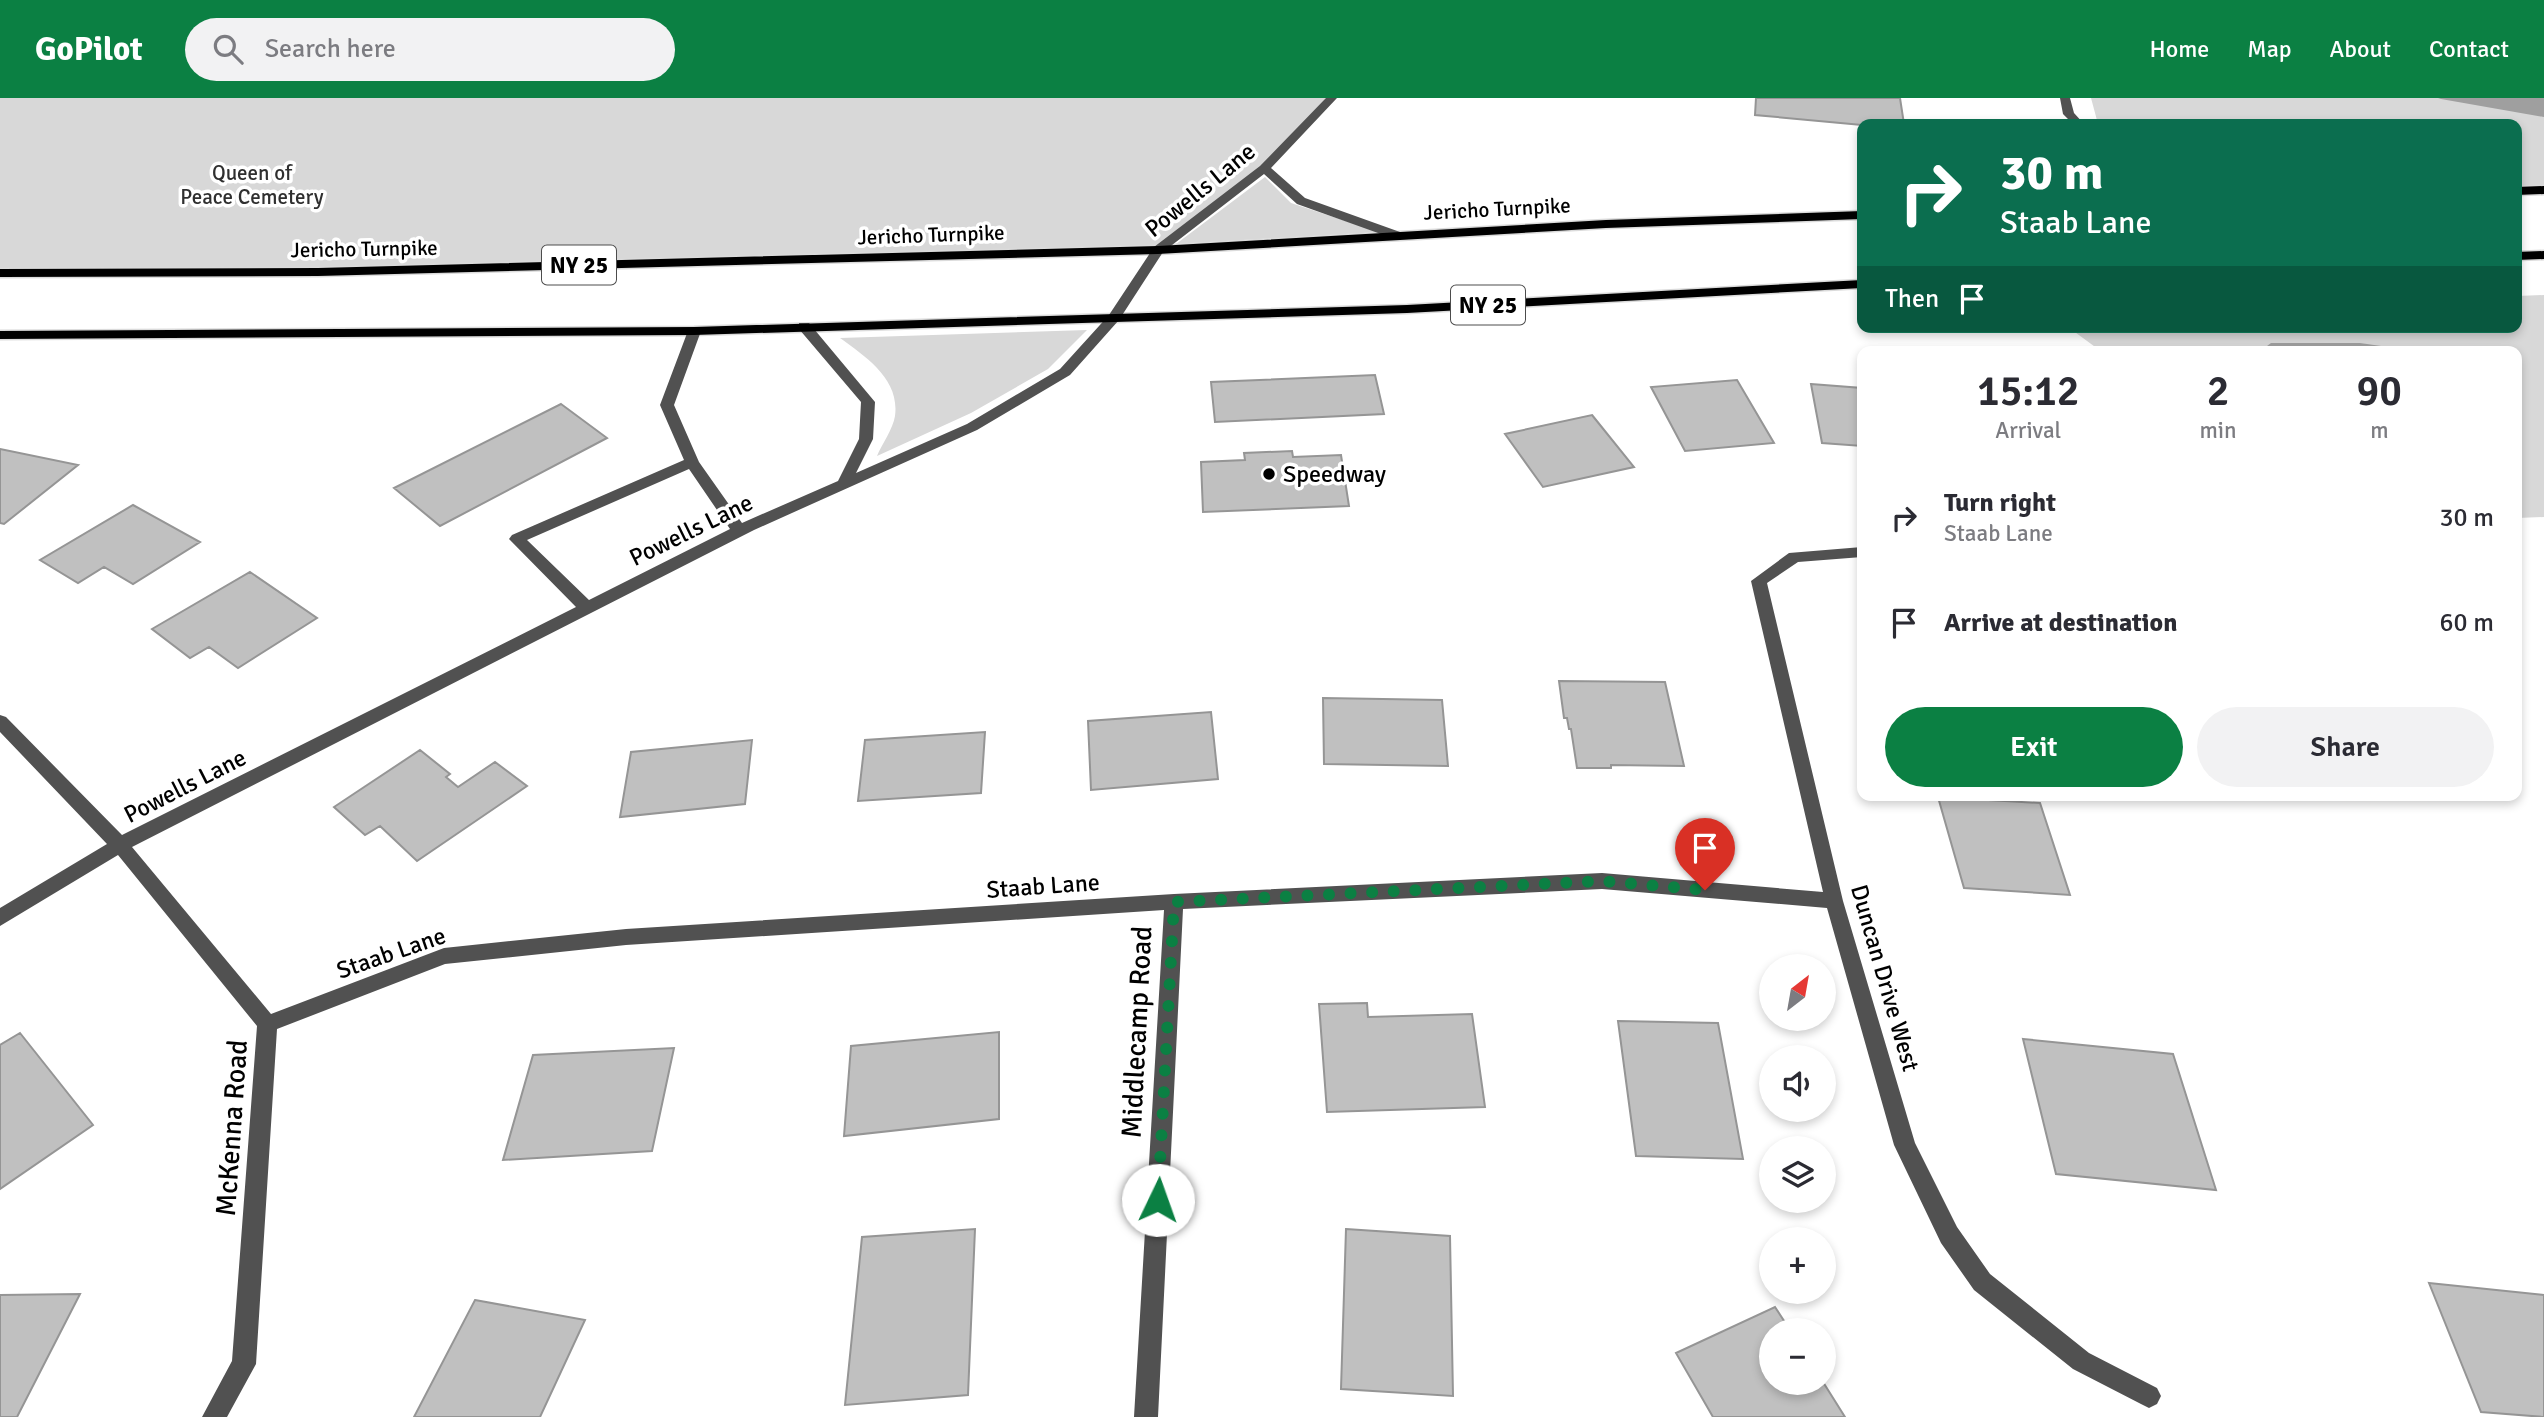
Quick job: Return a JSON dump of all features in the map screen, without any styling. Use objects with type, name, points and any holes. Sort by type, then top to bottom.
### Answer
[{"type":"main road","points":[[2522,191],[2544,190]]},
{"type":"main road","name":"Jericho Turnpike","points":[[0,272],[318,272],[1158,250],[1396,235],[1857,215]]},
{"type":"main road","points":[[2522,257],[2544,255]]},
{"type":"main road","name":"NY 25","points":[[0,335],[694,331],[1407,309],[1857,284]]},
{"type":"street","name":"Powells Lane","points":[[0,918],[120,845],[739,531],[972,427],[1065,372],[1114,317],[1158,250],[1264,168],[1332,98]]},
{"type":"street","points":[[2065,98],[2069,114],[2074,119]]},
{"type":"street","points":[[1264,168],[1301,201],[1396,235]]},
{"type":"street","points":[[804,326],[868,402],[866,439],[844,483]]},
{"type":"street","points":[[694,331],[667,405],[692,462],[739,531]]},
{"type":"street","points":[[587,608],[517,539],[692,462]]},
{"type":"street","name":"Duncan Drive West","points":[[1857,552],[1794,557],[1759,581],[1835,901],[1905,1145],[1948,1235],[1982,1282],[2081,1360],[2149,1396]]},
{"type":"street","name":"McKenna Road","points":[[0,721],[120,845],[267,1024],[244,1364],[214,1417]]},
{"type":"street","name":"Staab Lane","points":[[267,1024],[444,956],[626,937],[1174,902],[1602,881],[1835,901]]},
{"type":"street","name":"Middlecamp Road","points":[[1146,1417],[1174,902]]},
{"type":"green space","name":"Queen of Peace Cemetery","points":[[0,98],[1332,98],[1286,148],[1158,250],[318,272],[0,273]]},
{"type":"green space","points":[[2091,98],[2544,98],[2544,190],[2522,191],[2522,119],[2097,119]]},
{"type":"green space","points":[[1265,177],[1291,203],[1379,232],[1176,244]]},
{"type":"green space","points":[[2544,295],[2544,517],[2522,518],[2522,346],[2094,346],[2076,333],[2522,333],[2522,296]]},
{"type":"green space","points":[[1087,330],[1048,369],[971,413],[877,456],[894,421],[895,403],[892,391],[879,370],[840,338]]},
{"type":"shaded area","points":[[2438,98],[2544,98],[2544,117],[2441,99]]},
{"type":"shaded area","points":[[2271,343],[2360,343],[2381,346],[2267,346]]},
{"type":"building","points":[[1756,98],[1900,98],[1903,119],[1857,119],[1857,125],[1755,115]]},
{"type":"building","points":[[1375,375],[1384,414],[1215,422],[1211,382]]},
{"type":"building","points":[[1737,380],[1774,443],[1685,451],[1651,387]]},
{"type":"building","points":[[1811,384],[1857,388],[1857,446],[1822,443]]},
{"type":"building","points":[[561,404],[607,438],[440,526],[394,488]]},
{"type":"building","points":[[1592,415],[1634,467],[1543,487],[1505,434]]},
{"type":"building","points":[[0,449],[78,465],[4,524],[0,523]]},
{"type":"building","points":[[1292,451],[1293,457],[1341,455],[1349,506],[1203,512],[1201,462],[1245,460],[1244,453]]},
{"type":"building","points":[[133,505],[200,542],[133,584],[104,567],[78,583],[40,560]]},
{"type":"building","points":[[250,572],[317,618],[238,668],[209,647],[190,658],[152,629]]},
{"type":"building","points":[[1559,681],[1665,682],[1684,766],[1611,765],[1611,768],[1577,768],[1571,729],[1567,718],[1564,718]]},
{"type":"building","points":[[1323,698],[1442,700],[1448,766],[1324,764]]},
{"type":"building","points":[[1211,712],[1218,779],[1091,790],[1088,721]]},
{"type":"building","points":[[985,732],[981,793],[858,801],[865,740]]},
{"type":"building","points":[[752,740],[745,804],[620,817],[631,752]]},
{"type":"building","points":[[420,750],[450,774],[446,777],[458,787],[495,762],[527,786],[417,861],[380,826],[365,835],[334,807]]},
{"type":"building","points":[[1939,801],[2040,803],[2070,895],[1964,888]]},
{"type":"building","points":[[1367,1003],[1368,1017],[1472,1014],[1485,1107],[1327,1112],[1319,1004]]},
{"type":"building","points":[[1618,1021],[1718,1023],[1743,1159],[1636,1156]]},
{"type":"building","points":[[999,1032],[999,1119],[844,1136],[851,1046]]},
{"type":"building","points":[[20,1033],[93,1125],[0,1189],[0,1045]]},
{"type":"building","points":[[2023,1039],[2173,1054],[2216,1190],[2056,1174]]},
{"type":"building","points":[[674,1048],[652,1151],[503,1160],[533,1055]]},
{"type":"building","points":[[975,1229],[968,1395],[845,1405],[862,1237]]},
{"type":"building","points":[[1346,1229],[1450,1236],[1453,1396],[1341,1389]]},
{"type":"building","points":[[2429,1283],[2544,1295],[2544,1417],[2481,1412]]},
{"type":"building","points":[[80,1294],[17,1417],[0,1417],[0,1295]]},
{"type":"building","points":[[475,1300],[585,1320],[540,1417],[414,1417]]},
{"type":"building","points":[[1775,1307],[1782,1318],[1759,1318],[1759,1395],[1831,1395],[1845,1417],[1713,1417],[1676,1353]]},
{"type":"place","name":"Speedway","points":[[1269,474]]},
{"type":"route","points":[[1158,1200],[1174,902],[1602,881],[1705,890]]}]
